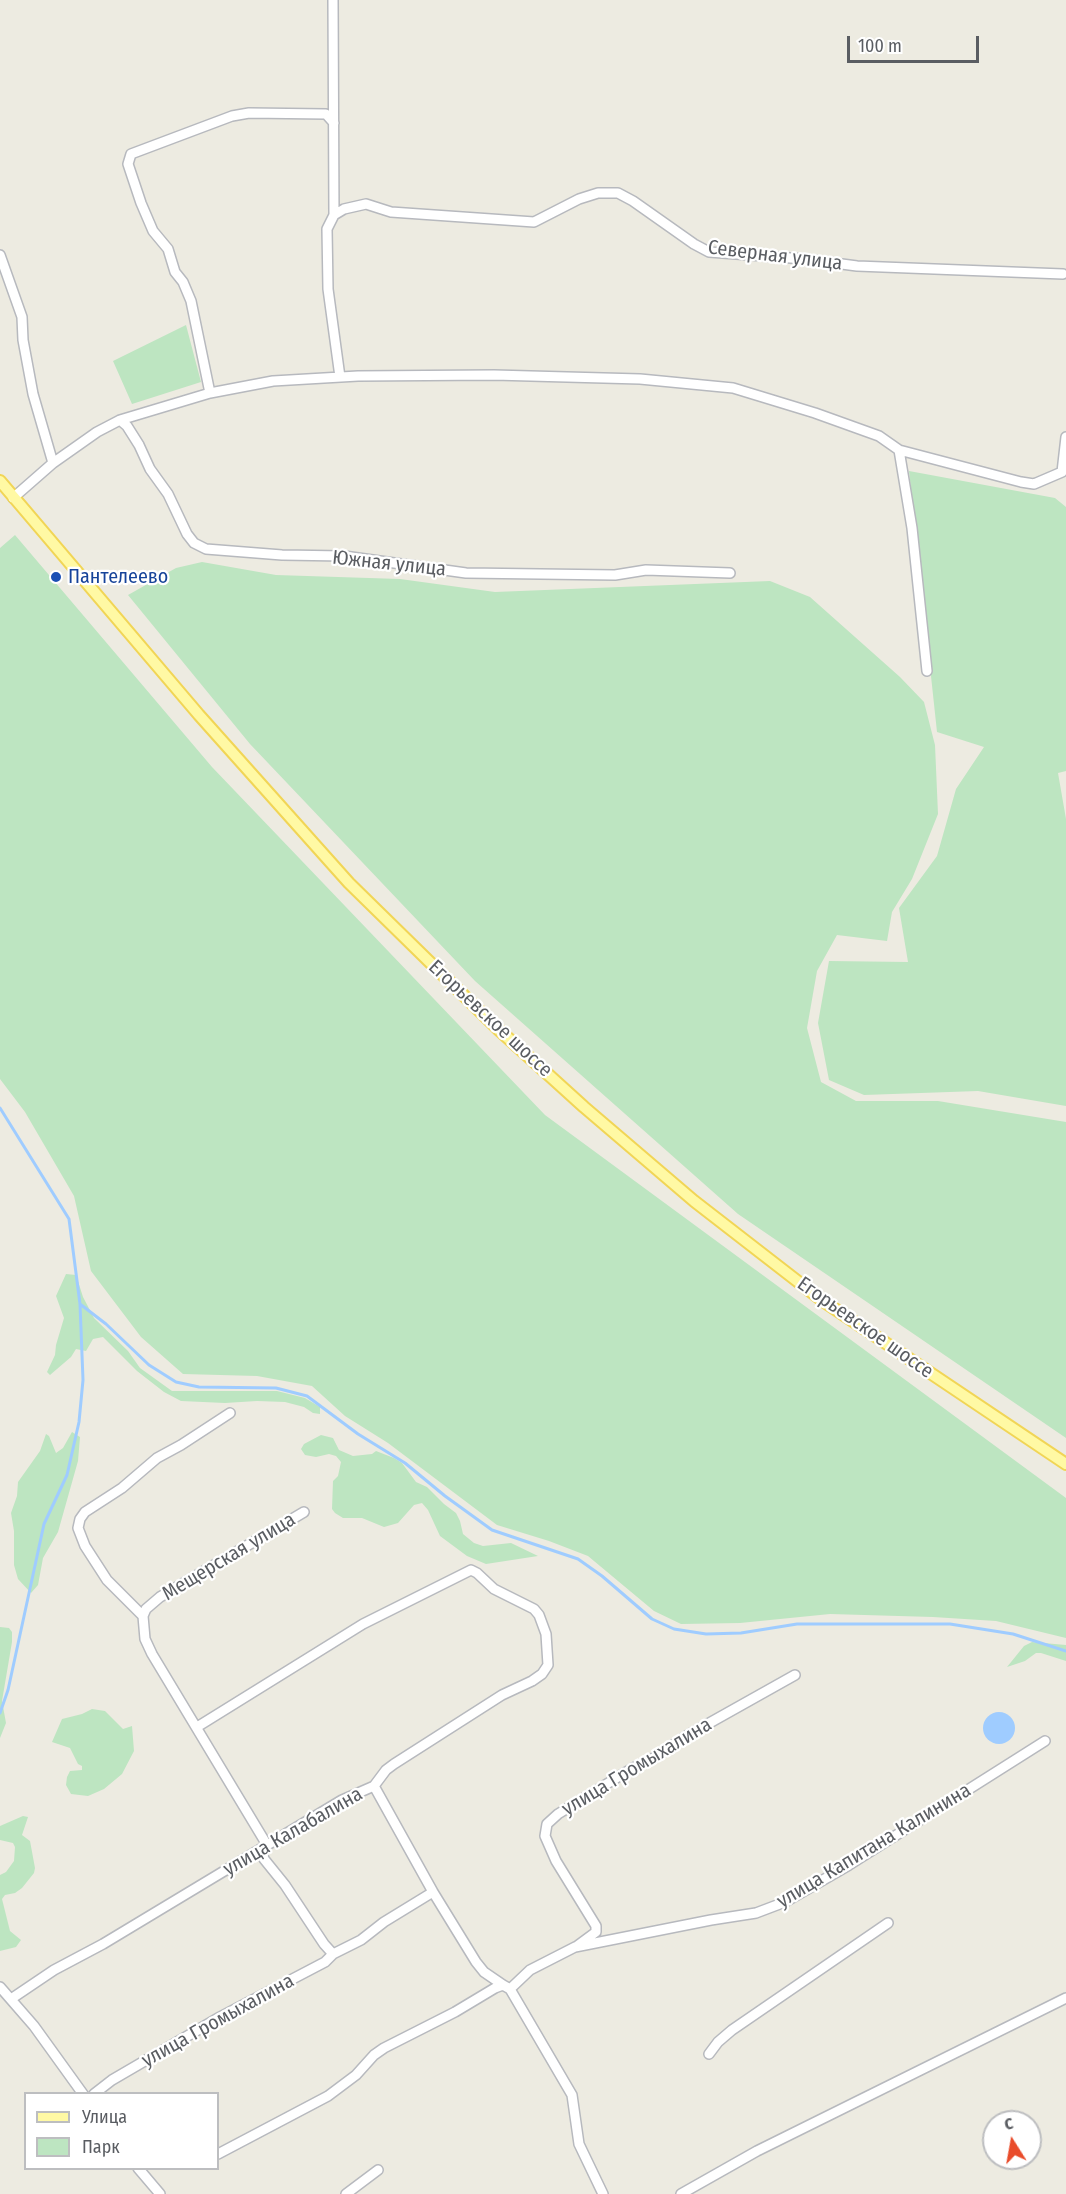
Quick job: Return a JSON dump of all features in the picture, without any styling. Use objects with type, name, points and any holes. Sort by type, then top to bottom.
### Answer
[{"type":"main road","name":"Егорьевское шоссе","points":[[0,481],[199,715],[349,883],[498,1029],[584,1107],[694,1201],[823,1301],[1066,1464]]},
{"type":"street","points":[[333,0],[334,215],[327,229],[328,290],[340,376]]},
{"type":"street","points":[[210,393],[191,301],[183,282],[175,272],[168,249],[153,231],[145,212],[128,164],[131,154],[232,116],[249,113],[326,114],[334,123]]},
{"type":"street","name":"Северная улица","points":[[334,215],[354,206],[366,204],[391,212],[534,222],[579,199],[598,193],[618,194],[633,201],[709,252],[804,259],[857,266],[1063,274]]},
{"type":"street","points":[[0,255],[22,317],[23,340],[33,394],[53,464]]},
{"type":"street","points":[[13,498],[53,464],[97,432],[120,420],[210,393],[273,381],[340,376],[550,376],[640,379],[733,388],[815,413],[879,436],[899,450],[1021,483],[1034,484],[1062,472],[1066,437]]},
{"type":"street","name":"Южная улица","points":[[120,420],[127,426],[150,469],[168,494],[187,534],[194,543],[206,549],[290,556],[344,556],[466,573],[615,575],[646,570],[730,573]]},
{"type":"street","points":[[899,450],[912,528],[927,671]]},
{"type":"street","name":"Мещерская улица","points":[[230,1413],[157,1458],[122,1488],[85,1512],[78,1528],[85,1546],[107,1580],[143,1616],[146,1609],[160,1597],[304,1512]]},
{"type":"street","name":"улица Калабалина","points":[[11,1999],[54,1970],[102,1944],[342,1800],[374,1786],[386,1770],[394,1764],[502,1695],[532,1681],[546,1669],[548,1656],[546,1634],[539,1615],[526,1604],[494,1589],[477,1573],[468,1571],[363,1624],[197,1727]]},
{"type":"street","points":[[143,1616],[143,1629],[148,1647],[197,1727],[264,1847],[264,1859],[333,1954]]},
{"type":"street","name":"улица Громыхалина","points":[[575,1947],[596,1932],[596,1926],[556,1861],[545,1836],[547,1824],[558,1814],[631,1769],[652,1760],[688,1735],[795,1676]]},
{"type":"street","name":"улица Капитана Калинина","points":[[219,2153],[328,2096],[356,2075],[374,2055],[384,2048],[455,2012],[495,1988],[506,1987],[530,1970],[575,1947],[770,1909],[849,1865],[1046,1742]]},
{"type":"street","points":[[374,1786],[433,1892],[476,1962],[484,1972],[506,1987],[572,2095],[579,2144],[603,2194]]},
{"type":"street","name":"улица Громыхалина","points":[[97,2092],[117,2076],[231,2011],[325,1962],[333,1954],[361,1940],[384,1922],[433,1892]]},
{"type":"street","points":[[709,2054],[718,2042],[732,2030],[888,1923]]},
{"type":"street","points":[[0,1987],[39,2032],[82,2092]]},
{"type":"street","points":[[681,2194],[757,2151],[1066,1998]]},
{"type":"street","points":[[139,2170],[160,2194]]},
{"type":"street","points":[[346,2194],[378,2170]]},
{"type":"green space","points":[[186,325],[201,382],[132,404],[113,361]]},
{"type":"green space","points":[[909,471],[1055,498],[1066,507],[1066,771],[1058,773],[1066,819],[1066,1106],[978,1091],[864,1095],[829,1080],[818,1023],[829,961],[908,962],[899,908],[937,856],[956,789],[984,747],[937,732]]},
{"type":"green space","points":[[15,535],[212,767],[545,1115],[1066,1498],[1066,1638],[996,1621],[933,1617],[830,1614],[740,1623],[681,1624],[654,1611],[588,1556],[497,1525],[388,1443],[345,1416],[312,1386],[257,1376],[183,1374],[141,1337],[91,1271],[74,1196],[25,1112],[0,1079],[0,548]]},
{"type":"green space","points":[[202,562],[276,575],[400,579],[495,592],[770,581],[810,597],[900,677],[924,702],[935,745],[938,814],[912,879],[892,912],[887,941],[837,935],[817,971],[807,1028],[821,1082],[856,1101],[938,1101],[1066,1122],[1066,1438],[738,1214],[475,981],[250,744],[128,595],[176,568]]},
{"type":"green space","points":[[66,1274],[76,1275],[83,1297],[94,1318],[128,1351],[140,1368],[172,1391],[277,1391],[305,1398],[320,1407],[320,1414],[285,1402],[181,1401],[164,1392],[137,1371],[103,1337],[93,1339],[86,1351],[76,1349],[71,1357],[50,1375],[47,1372],[55,1355],[64,1318],[56,1296]]},
{"type":"green space","points":[[72,1432],[80,1437],[78,1461],[58,1532],[43,1558],[38,1585],[31,1593],[18,1579],[14,1565],[14,1531],[11,1513],[17,1496],[18,1482],[40,1451],[46,1434],[56,1453],[63,1448]]},
{"type":"green space","points":[[321,1435],[333,1438],[339,1450],[353,1456],[372,1454],[376,1451],[402,1463],[416,1482],[427,1487],[456,1513],[463,1534],[474,1543],[483,1546],[511,1543],[538,1556],[486,1564],[467,1556],[440,1536],[428,1510],[422,1503],[414,1505],[398,1523],[384,1527],[362,1518],[343,1518],[332,1509],[333,1481],[338,1476],[341,1462],[336,1456],[329,1454],[316,1457],[305,1455],[301,1449],[304,1444]]},
{"type":"green space","points":[[0,1627],[9,1628],[12,1632],[12,1642],[2,1701],[6,1723],[0,1738]]},
{"type":"green space","points":[[1032,1642],[1066,1645],[1066,1661],[1036,1653],[1025,1661],[1007,1667],[1024,1646]]},
{"type":"green space","points":[[92,1709],[105,1711],[123,1729],[132,1726],[134,1751],[122,1774],[104,1789],[88,1796],[71,1794],[66,1785],[67,1777],[70,1771],[82,1770],[82,1766],[78,1764],[70,1748],[52,1742],[62,1719]]},
{"type":"green space","points":[[23,1816],[28,1817],[22,1835],[30,1841],[35,1868],[34,1873],[22,1888],[15,1893],[5,1895],[2,1899],[10,1931],[21,1940],[16,1947],[0,1951],[0,1875],[6,1872],[14,1861],[15,1847],[13,1843],[0,1840],[0,1826]]},
{"type":"water","points":[[999,1712],[1010,1717],[1015,1728],[1010,1739],[999,1744],[988,1739],[983,1728],[988,1717]]},
{"type":"waterway","points":[[0,1108],[69,1219],[80,1304],[83,1380],[79,1422],[67,1475],[44,1524],[8,1690],[0,1713]]},
{"type":"waterway","points":[[80,1304],[106,1324],[149,1365],[176,1382],[199,1387],[276,1388],[307,1396],[358,1434],[405,1463],[492,1530],[578,1559],[602,1576],[652,1619],[674,1629],[706,1634],[741,1633],[797,1624],[950,1624],[1013,1634],[1066,1651]]},
{"type":"place","name":"Пантелеево","points":[[56,577]]}]
